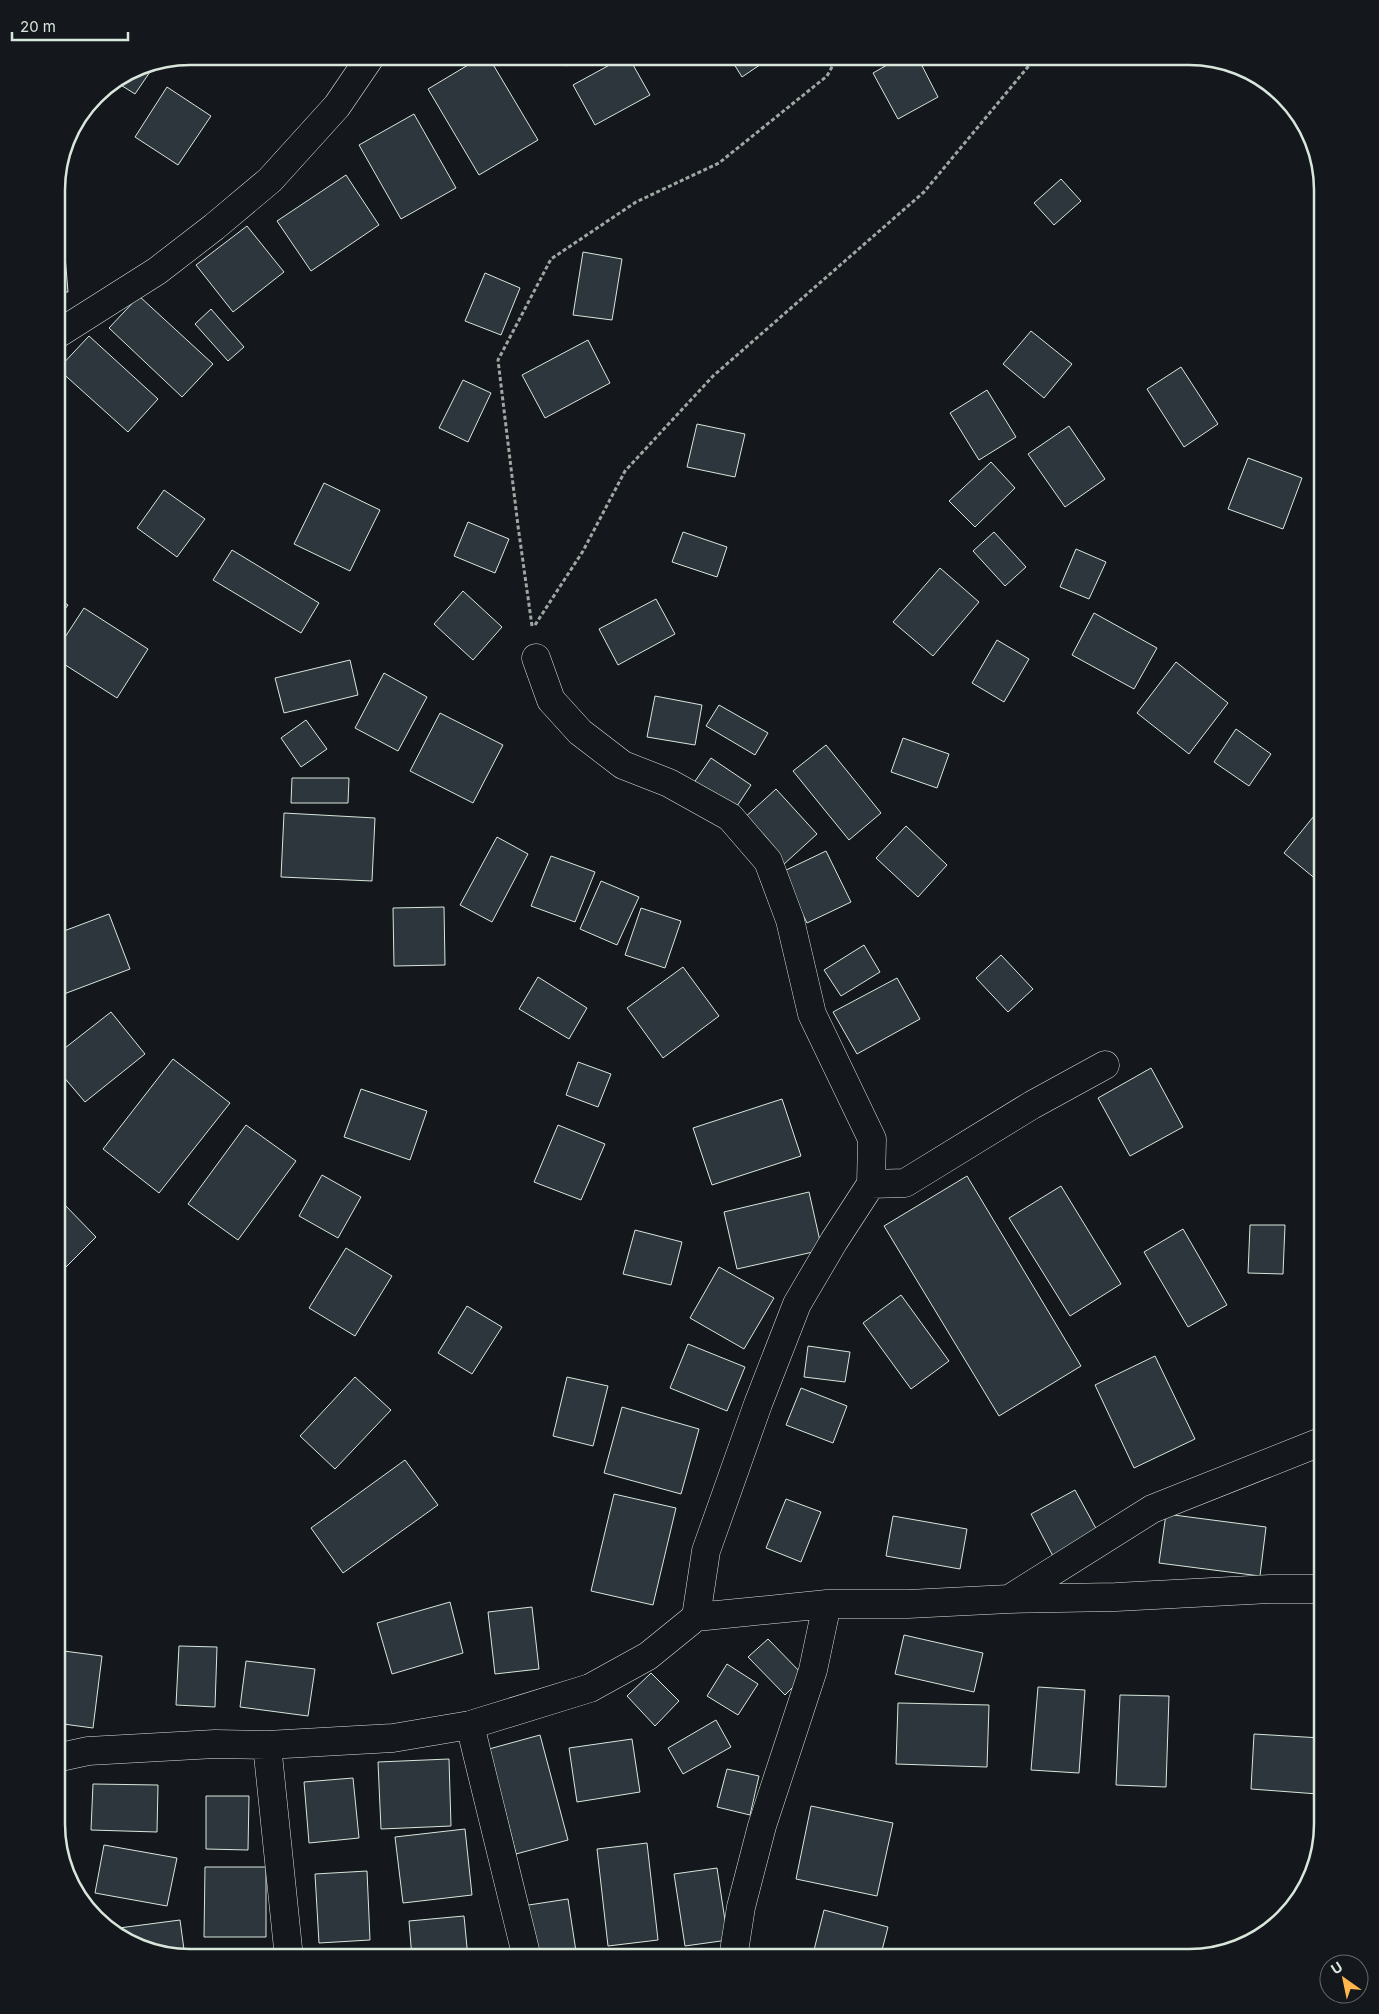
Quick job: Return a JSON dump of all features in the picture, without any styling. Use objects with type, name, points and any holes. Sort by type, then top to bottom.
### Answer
[{"type":"street","points":[[65,329],[157,270],[214,227],[270,180],[337,106],[365,65]]},
{"type":"street","points":[[536,658],[551,700],[580,732],[624,765],[669,783],[730,817],[768,861],[790,920],[812,1014],[872,1139],[871,1184],[834,1241],[797,1304],[758,1404],[706,1551],[696,1618]]},
{"type":"street","points":[[871,1184],[905,1183],[1032,1105],[1105,1065]]},
{"type":"street","points":[[1010,1599],[1152,1509],[1314,1445]]},
{"type":"street","points":[[65,1756],[88,1751],[215,1744],[267,1745],[393,1738],[470,1725],[590,1688],[648,1656],[696,1618],[827,1604],[908,1604],[1010,1599],[1116,1597],[1270,1589],[1314,1589]]},
{"type":"street","points":[[734,1949],[741,1907],[760,1835],[813,1670],[827,1604]]},
{"type":"street","points":[[470,1725],[525,1949]]},
{"type":"street","points":[[267,1745],[288,1949]]},
{"type":"path","points":[[833,65],[827,76],[719,163],[636,202],[551,259],[498,360],[532,628],[583,551],[625,471],[713,376],[924,192],[1030,65]]},
{"type":"building","points":[[468,65],[493,65],[538,140],[479,175],[428,89]]},
{"type":"building","points":[[610,65],[633,65],[650,95],[595,125],[573,85]]},
{"type":"building","points":[[735,65],[760,65],[742,77]]},
{"type":"building","points":[[887,65],[922,65],[938,97],[898,119],[873,73]]},
{"type":"building","points":[[150,72],[135,94],[122,86]]},
{"type":"building","points":[[167,87],[211,116],[178,165],[135,137]]},
{"type":"building","points":[[414,114],[456,188],[401,219],[359,145]]},
{"type":"building","points":[[346,175],[379,225],[311,271],[277,221]]},
{"type":"building","points":[[1061,179],[1081,201],[1054,225],[1034,203]]},
{"type":"building","points":[[247,226],[284,272],[233,312],[196,265]]},
{"type":"building","points":[[583,252],[622,259],[612,320],[573,315]]},
{"type":"building","points":[[65,256],[68,292],[65,292]]},
{"type":"building","points":[[485,273],[520,288],[501,335],[465,321]]},
{"type":"building","points":[[139,296],[213,364],[182,397],[109,328]]},
{"type":"building","points":[[211,309],[244,347],[228,361],[195,324]]},
{"type":"building","points":[[1031,331],[1072,364],[1044,398],[1003,364]]},
{"type":"building","points":[[89,336],[158,399],[128,432],[65,375],[65,362]]},
{"type":"building","points":[[588,340],[610,383],[545,418],[522,375]]},
{"type":"building","points":[[1181,367],[1218,424],[1184,447],[1147,389]]},
{"type":"building","points":[[463,380],[491,393],[468,442],[439,428]]},
{"type":"building","points":[[987,390],[1016,437],[979,460],[950,413]]},
{"type":"building","points":[[697,424],[745,434],[735,477],[687,467]]},
{"type":"building","points":[[1069,426],[1105,479],[1065,507],[1028,454]]},
{"type":"building","points":[[1248,458],[1302,478],[1283,529],[1228,509]]},
{"type":"building","points":[[991,462],[1015,488],[975,527],[949,501]]},
{"type":"building","points":[[324,483],[380,510],[350,571],[294,544]]},
{"type":"building","points":[[164,490],[205,519],[177,557],[137,528]]},
{"type":"building","points":[[468,522],[509,539],[495,573],[454,556]]},
{"type":"building","points":[[683,532],[727,547],[717,577],[672,562]]},
{"type":"building","points":[[994,532],[1026,567],[1005,586],[973,551]]},
{"type":"building","points":[[1076,549],[1106,562],[1089,599],[1060,587]]},
{"type":"building","points":[[232,550],[319,603],[301,633],[213,580]]},
{"type":"building","points":[[940,568],[979,602],[933,656],[893,622]]},
{"type":"building","points":[[463,591],[502,627],[473,660],[434,624]]},
{"type":"building","points":[[656,599],[675,634],[618,665],[599,629]]},
{"type":"building","points":[[84,608],[148,649],[117,698],[65,665],[65,637]]},
{"type":"building","points":[[1094,613],[1157,648],[1134,689],[1072,655]]},
{"type":"building","points":[[997,640],[1029,659],[1004,702],[972,683]]},
{"type":"building","points":[[350,660],[358,695],[284,713],[275,678]]},
{"type":"building","points":[[1176,662],[1228,703],[1189,754],[1137,713]]},
{"type":"building","points":[[384,673],[427,697],[398,751],[355,728]]},
{"type":"building","points":[[655,696],[702,705],[695,745],[647,737]]},
{"type":"building","points":[[719,705],[768,733],[755,755],[706,726]]},
{"type":"building","points":[[440,713],[503,745],[473,803],[410,771]]},
{"type":"building","points":[[306,720],[327,749],[301,767],[281,738]]},
{"type":"building","points":[[1236,729],[1271,754],[1249,786],[1214,762]]},
{"type":"building","points":[[903,738],[949,754],[937,788],[891,772]]},
{"type":"building","points":[[826,745],[881,813],[849,840],[793,771]]},
{"type":"building","points":[[711,758],[751,785],[731,815],[691,787]]},
{"type":"building","points":[[292,778],[349,778],[348,803],[291,803]]},
{"type":"building","points":[[776,789],[817,834],[783,865],[742,820]]},
{"type":"building","points":[[284,813],[375,818],[372,881],[281,877]]},
{"type":"building","points":[[1314,816],[1314,878],[1284,853]]},
{"type":"building","points":[[906,826],[947,865],[918,897],[876,858]]},
{"type":"building","points":[[497,837],[528,854],[492,922],[460,905]]},
{"type":"building","points":[[826,851],[851,902],[807,923],[782,872]]},
{"type":"building","points":[[551,856],[595,872],[575,922],[531,906]]},
{"type":"building","points":[[601,881],[639,897],[617,945],[580,929]]},
{"type":"building","points":[[444,907],[445,965],[394,966],[393,908]]},
{"type":"building","points":[[641,908],[681,921],[665,968],[625,955]]},
{"type":"building","points":[[109,914],[130,969],[65,994],[65,931]]},
{"type":"building","points":[[864,945],[880,972],[841,996],[824,970]]},
{"type":"building","points":[[1001,955],[1033,989],[1008,1012],[976,978]]},
{"type":"building","points":[[683,967],[719,1016],[663,1058],[627,1008]]},
{"type":"building","points":[[538,977],[587,1008],[569,1039],[519,1009]]},
{"type":"building","points":[[897,978],[920,1019],[857,1054],[833,1012]]},
{"type":"building","points":[[111,1012],[145,1054],[85,1102],[65,1079],[65,1048]]},
{"type":"building","points":[[173,1059],[230,1103],[159,1193],[103,1149]]},
{"type":"building","points":[[578,1062],[611,1074],[598,1107],[566,1095]]},
{"type":"building","points":[[1151,1068],[1183,1127],[1130,1156],[1098,1098]]},
{"type":"building","points":[[361,1089],[427,1111],[410,1160],[344,1137]]},
{"type":"building","points":[[782,1099],[801,1156],[712,1185],[693,1128]]},
{"type":"building","points":[[246,1125],[296,1161],[238,1240],[188,1204]]},
{"type":"building","points":[[558,1125],[605,1144],[581,1200],[534,1182]]},
{"type":"building","points":[[322,1175],[361,1197],[338,1238],[299,1216]]},
{"type":"building","points":[[967,1176],[1081,1366],[999,1416],[884,1226]]},
{"type":"building","points":[[1061,1186],[1121,1284],[1070,1316],[1009,1218]]},
{"type":"building","points":[[809,1192],[822,1250],[737,1269],[724,1212]]},
{"type":"building","points":[[65,1205],[96,1237],[65,1268]]},
{"type":"building","points":[[1250,1225],[1285,1225],[1283,1274],[1248,1273]]},
{"type":"building","points":[[1183,1229],[1227,1305],[1188,1327],[1144,1252]]},
{"type":"building","points":[[635,1230],[682,1242],[671,1285],[623,1274]]},
{"type":"building","points":[[346,1248],[392,1276],[355,1336],[309,1308]]},
{"type":"building","points":[[719,1267],[774,1298],[744,1349],[690,1318]]},
{"type":"building","points":[[901,1295],[949,1361],[911,1389],[863,1323]]},
{"type":"building","points":[[467,1306],[502,1327],[472,1374],[438,1353]]},
{"type":"building","points":[[688,1344],[745,1367],[727,1411],[670,1388]]},
{"type":"building","points":[[808,1346],[850,1352],[845,1382],[804,1377]]},
{"type":"building","points":[[1155,1356],[1195,1439],[1134,1468],[1095,1385]]},
{"type":"building","points":[[355,1377],[391,1410],[335,1469],[300,1436]]},
{"type":"building","points":[[567,1377],[608,1386],[593,1446],[553,1436]]},
{"type":"building","points":[[801,1388],[847,1406],[833,1443],[786,1425]]},
{"type":"building","points":[[622,1407],[699,1429],[681,1494],[604,1473]]},
{"type":"building","points":[[405,1460],[438,1505],[343,1573],[311,1528]]},
{"type":"building","points":[[1075,1490],[1099,1534],[1054,1558],[1031,1514]]},
{"type":"building","points":[[614,1494],[676,1508],[653,1605],[591,1591]]},
{"type":"building","points":[[786,1499],[821,1512],[801,1562],[766,1548]]},
{"type":"building","points":[[1166,1514],[1266,1527],[1260,1576],[1159,1563]]},
{"type":"building","points":[[893,1516],[967,1529],[960,1569],[886,1556]]},
{"type":"building","points":[[450,1602],[463,1653],[392,1674],[377,1623]]},
{"type":"building","points":[[532,1607],[539,1669],[495,1674],[488,1612]]},
{"type":"building","points":[[904,1635],[983,1653],[974,1692],[895,1674]]},
{"type":"building","points":[[768,1639],[804,1676],[785,1695],[748,1657]]},
{"type":"building","points":[[179,1646],[217,1647],[215,1707],[176,1705]]},
{"type":"building","points":[[65,1651],[102,1656],[93,1728],[65,1724]]},
{"type":"building","points":[[246,1661],[315,1669],[308,1716],[240,1707]]},
{"type":"building","points":[[727,1664],[758,1684],[738,1715],[707,1696]]},
{"type":"building","points":[[651,1673],[679,1701],[655,1726],[627,1696]]},
{"type":"building","points":[[1038,1687],[1085,1690],[1079,1773],[1031,1770]]},
{"type":"building","points":[[1120,1695],[1169,1696],[1166,1787],[1116,1785]]},
{"type":"building","points":[[898,1703],[989,1705],[987,1767],[896,1764]]},
{"type":"building","points":[[716,1720],[731,1747],[683,1774],[668,1748]]},
{"type":"building","points":[[1254,1734],[1314,1738],[1314,1794],[1251,1789]]},
{"type":"building","points":[[540,1735],[568,1840],[516,1854],[489,1749]]},
{"type":"building","points":[[632,1739],[640,1792],[577,1802],[569,1748]]},
{"type":"building","points":[[449,1759],[451,1826],[381,1829],[378,1762]]},
{"type":"building","points":[[727,1769],[759,1776],[750,1815],[717,1807]]},
{"type":"building","points":[[353,1778],[359,1838],[309,1843],[304,1782]]},
{"type":"building","points":[[93,1784],[158,1785],[157,1832],[91,1830]]},
{"type":"building","points":[[206,1796],[249,1796],[248,1850],[206,1849]]},
{"type":"building","points":[[811,1806],[893,1823],[877,1896],[796,1879]]},
{"type":"building","points":[[465,1829],[472,1895],[403,1903],[395,1837]]},
{"type":"building","points":[[647,1843],[658,1940],[608,1946],[597,1849]]},
{"type":"building","points":[[104,1845],[177,1858],[167,1906],[95,1893]]},
{"type":"building","points":[[205,1867],[266,1867],[266,1937],[204,1937]]},
{"type":"building","points":[[717,1868],[728,1940],[685,1946],[674,1874]]},
{"type":"building","points":[[367,1871],[370,1940],[319,1943],[315,1874]]},
{"type":"building","points":[[568,1899],[576,1949],[529,1949],[522,1906]]},
{"type":"building","points":[[824,1910],[888,1927],[882,1949],[814,1949]]},
{"type":"building","points":[[464,1916],[467,1949],[411,1949],[409,1921]]},
{"type":"building","points":[[180,1920],[184,1949],[158,1945],[121,1928]]}]
